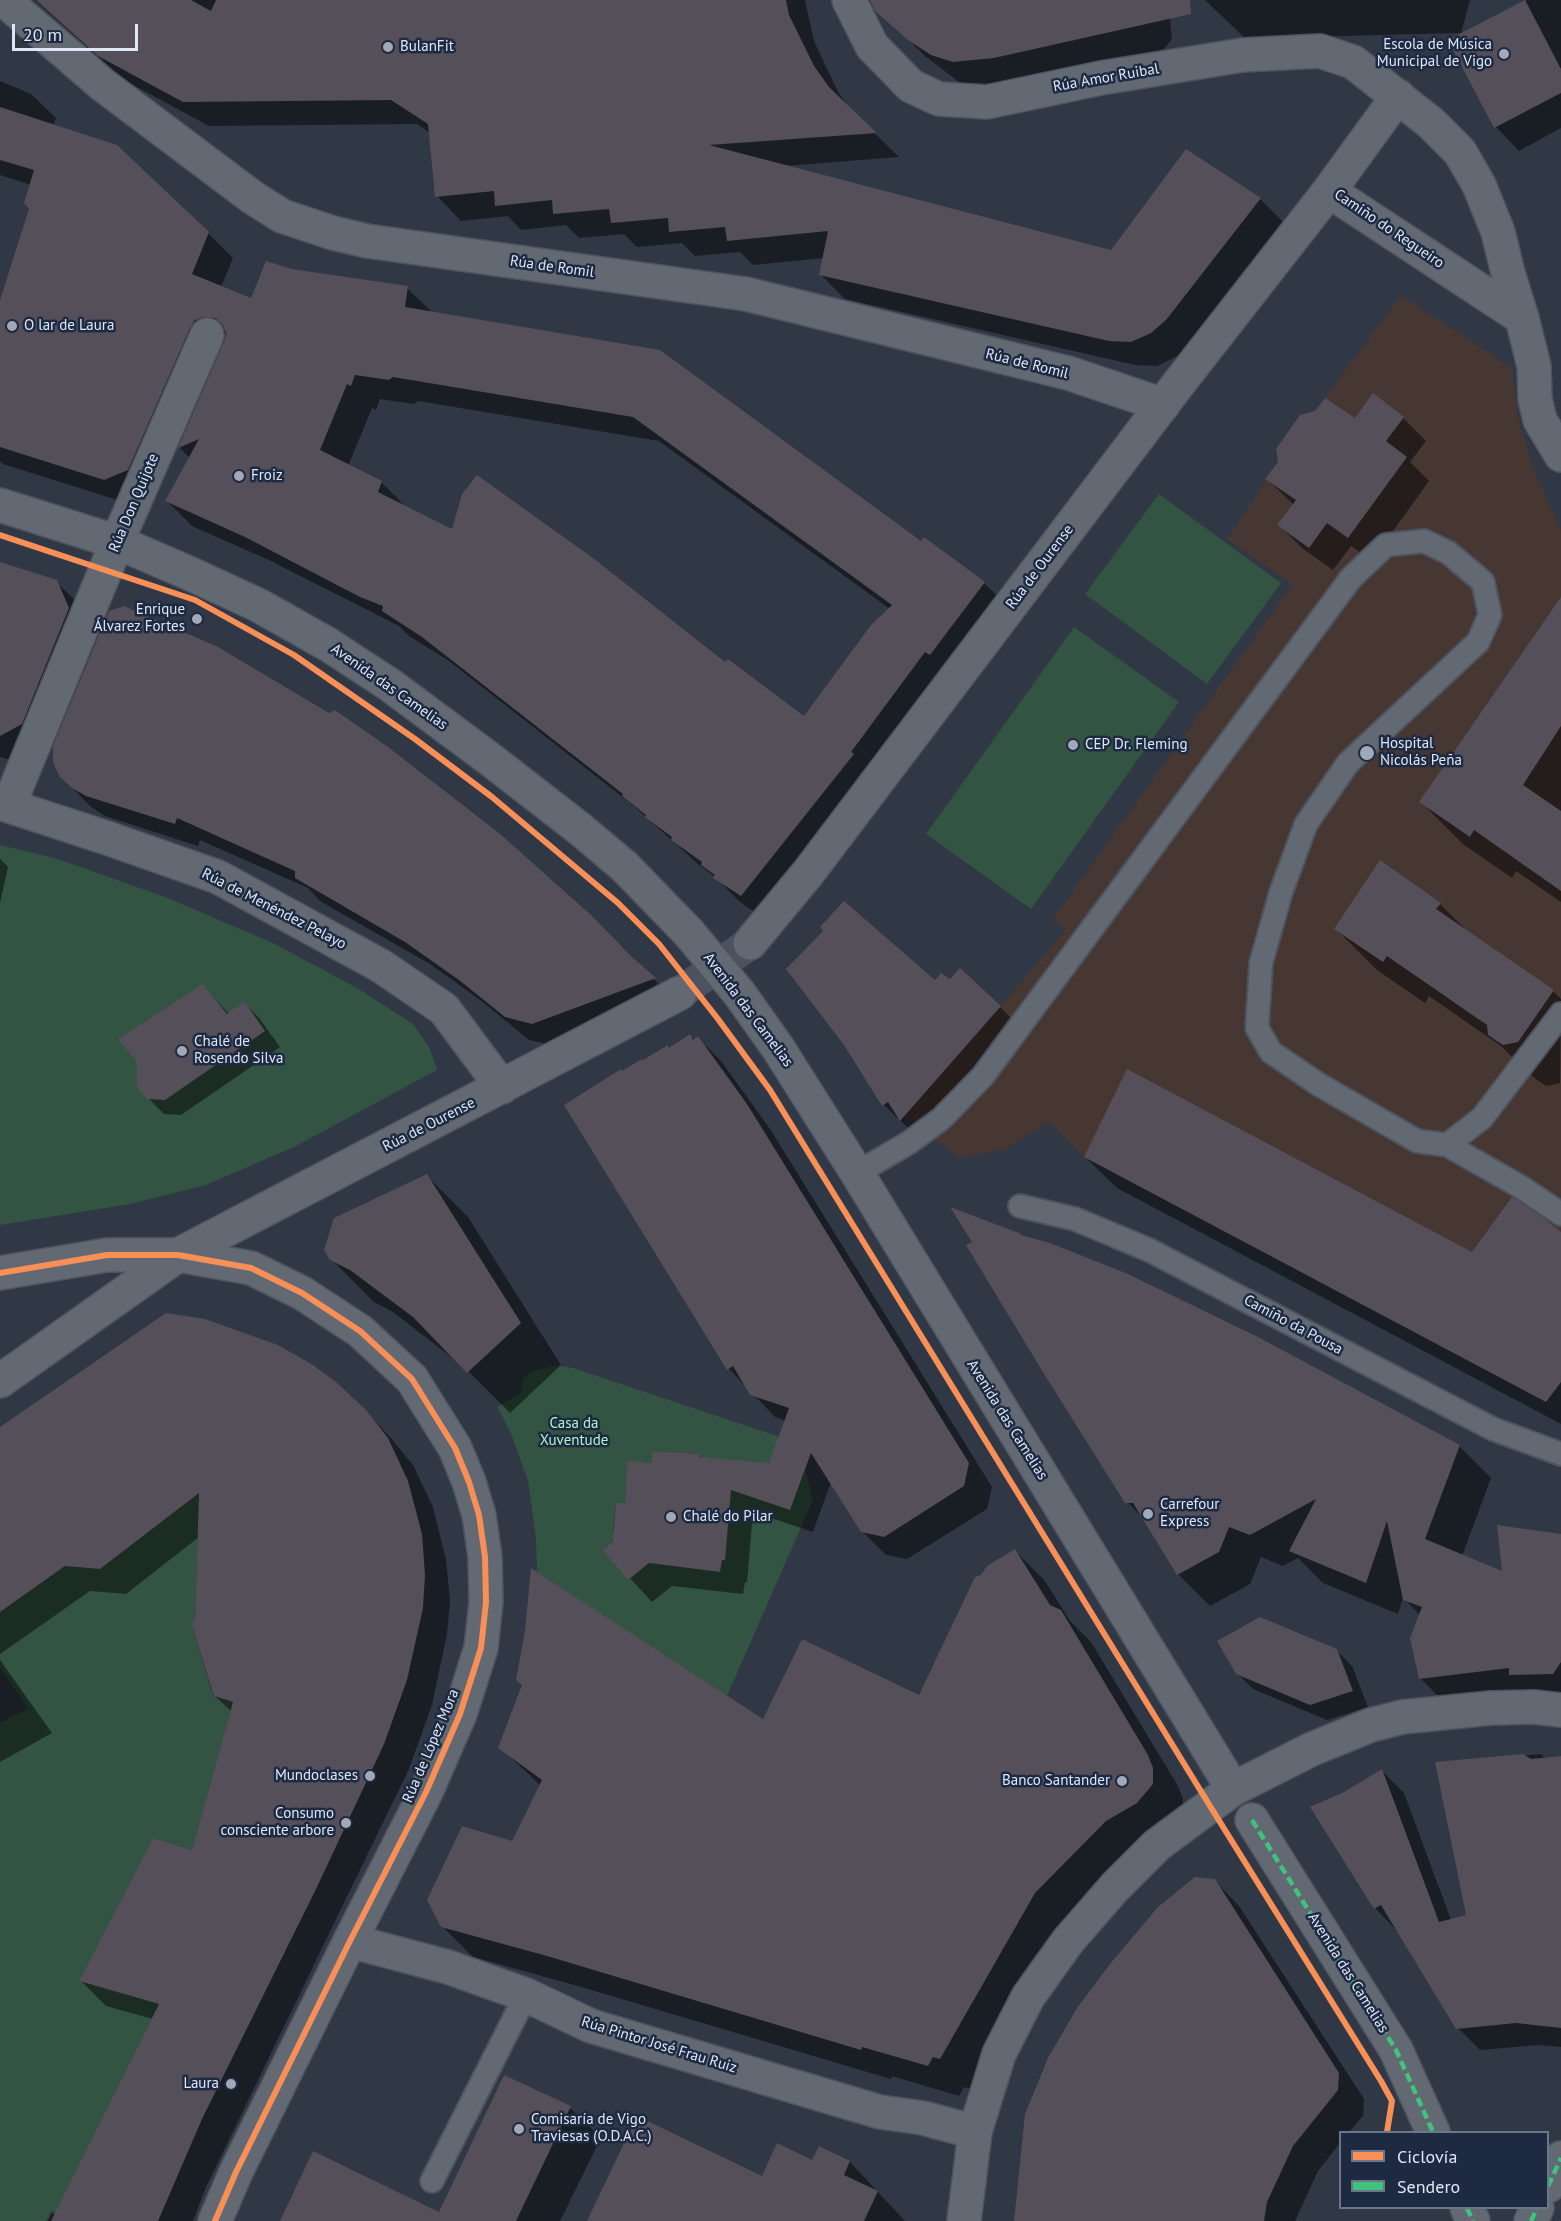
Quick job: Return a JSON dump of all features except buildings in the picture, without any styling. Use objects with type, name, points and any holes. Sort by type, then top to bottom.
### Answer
[{"type":"street","name":"Rúa de Romil","points":[[4,0],[104,85],[252,197],[282,216],[333,233],[367,241],[746,294],[1068,374],[1163,405]]},
{"type":"street","name":"Rúa Amor Ruibal","points":[[849,0],[872,46],[911,86],[939,99],[987,102],[1101,78],[1243,55],[1320,51],[1353,62],[1398,96]]},
{"type":"street","name":"Camiño do Regueiro","points":[[1398,96],[1329,191],[1522,318]]},
{"type":"street","points":[[1398,96],[1431,123],[1460,152],[1479,186],[1498,232],[1522,318],[1534,366],[1535,399],[1540,420],[1561,455]]},
{"type":"street","name":"Rúa de Ourense","points":[[750,943],[808,873],[1163,405],[1329,191]]},
{"type":"street","name":"Rúa Don Quijote","points":[[4,804],[207,335]]},
{"type":"street","name":"Avenida das Camelias","points":[[0,506],[117,542],[258,605],[329,645],[390,685],[580,829],[625,867],[689,933],[739,993],[778,1048],[857,1173],[1233,1789]]},
{"type":"street","name":"Rúa de Menéndez Pelayo","points":[[4,804],[218,877],[381,966],[444,1008],[502,1087]]},
{"type":"street","name":"Rúa de Ourense","points":[[0,1381],[178,1255],[680,993]]},
{"type":"street","name":"Rúa de López Mora","points":[[0,1273],[107,1255],[178,1255],[251,1268],[302,1293],[360,1331],[412,1379],[455,1448],[479,1515],[486,1602],[481,1648],[460,1714],[426,1792],[241,2162],[215,2221]]},
{"type":"street","points":[[964,2221],[975,2133],[999,2054],[1028,1997],[1068,1941],[1115,1887],[1157,1845],[1233,1789],[1312,1749],[1371,1725],[1402,1717],[1491,1708],[1534,1707],[1561,1710]]},
{"type":"street","name":"Avenida das Camelias","points":[[1252,1820],[1396,2050],[1432,2131]]},
{"type":"street","name":"Rúa Pintor José Frau Ruiz","points":[[350,1941],[448,1967],[526,1995],[591,2026],[880,2112],[923,2118],[975,2133]]},
{"type":"street","points":[[1549,2184],[1561,2158]]},
{"type":"lane","points":[[857,1173],[910,1142],[941,1119],[983,1076],[1351,578],[1386,545],[1424,541],[1449,552],[1483,582],[1490,615],[1478,642],[1348,763],[1306,824],[1281,892],[1261,963],[1257,1028],[1271,1052],[1318,1084],[1417,1141],[1447,1145],[1521,1187],[1561,1214]]},
{"type":"lane","points":[[1447,1145],[1482,1118],[1561,1014]]},
{"type":"lane","name":"Camiño da Pousa","points":[[1020,1206],[1075,1219],[1149,1250],[1492,1429],[1561,1454]]},
{"type":"lane","points":[[432,2181],[526,1995]]},
{"type":"shaded area","name":"Hospital Nicolás Peña","points":[[1401,295],[1512,368],[1518,416],[1532,465],[1561,530],[1561,1382],[1546,1402],[1084,1157],[1048,1122],[1006,1149],[959,1158],[903,1115],[1001,1006],[1066,929],[1052,920],[1292,585],[1227,539],[1280,459],[1276,449],[1300,415],[1307,413],[1312,416]]},
{"type":"green space","points":[[1159,494],[1281,583],[1207,684],[1085,594]]},
{"type":"green space","points":[[1074,627],[1179,702],[1031,909],[926,834]]},
{"type":"green space","points":[[0,845],[55,858],[168,898],[275,944],[357,988],[413,1024],[429,1047],[437,1070],[296,1146],[206,1185],[130,1204],[0,1225]]},
{"type":"green space","name":"Casa da Xuventude","points":[[557,1365],[573,1368],[798,1443],[813,1500],[727,1696],[537,1572],[536,1539],[528,1481],[510,1431],[497,1407],[521,1393],[523,1378],[533,1371]],"holes":[[[654,1451],[700,1454],[725,1560],[722,1560],[720,1572],[649,1563],[628,1580],[602,1550],[623,1531],[613,1531],[616,1503],[625,1503],[627,1462],[651,1463]],[[769,1461],[804,1473],[790,1510],[756,1498]]]},
{"type":"green space","points":[[199,1493],[195,1620],[191,1622],[213,1696],[233,1702],[192,1850],[153,1838],[79,1981],[159,2004],[56,2213],[51,2211],[46,2221],[0,2221],[0,1723],[28,1708],[0,1668],[0,1612],[74,1560],[74,1567],[100,1569]]},
{"type":"tunnel","points":[[680,993],[750,943]]},
{"type":"marked path","points":[[1252,1820],[1396,2050],[1433,2131]]},
{"type":"marked path","points":[[1549,2184],[1561,2158]]},
{"type":"marked path","points":[[1467,2209],[1473,2221]]},
{"type":"marked path","points":[[1531,2221],[1537,2209]]},
{"type":"cycle path","points":[[0,535],[195,600],[294,655],[415,739],[492,797],[618,903],[659,944],[770,1090],[1381,2081],[1392,2101],[1387,2131]]},
{"type":"cycle path","points":[[0,1273],[107,1255],[178,1255],[251,1268],[302,1293],[360,1331],[412,1379],[455,1448],[479,1515],[485,1557],[486,1602],[481,1648],[460,1714],[426,1792],[236,2172],[215,2221]]},
{"type":"place","name":"BulanFit","points":[[388,47]]},
{"type":"place","name":"Escola de Música Municipal de Vigo","points":[[1504,54]]},
{"type":"place","name":"O lar de Laura","points":[[12,326]]},
{"type":"place","name":"Froiz","points":[[239,476]]},
{"type":"place","name":"Enrique Álvarez Fortes","points":[[197,619]]},
{"type":"place","name":"CEP Dr. Fleming","points":[[1073,745]]},
{"type":"place","name":"Hospital Nicolás Peña","points":[[1367,753]]},
{"type":"place","name":"Chalé de Rosendo Silva","points":[[182,1051]]},
{"type":"place","name":"Carrefour Express","points":[[1148,1514]]},
{"type":"place","name":"Chalé do Pilar","points":[[671,1517]]},
{"type":"place","name":"Mundoclases","points":[[370,1776]]},
{"type":"place","name":"Banco Santander","points":[[1122,1781]]},
{"type":"place","name":"Consumo consciente arbore","points":[[346,1823]]},
{"type":"place","name":"Laura","points":[[231,2084]]},
{"type":"place","name":"Comisaría de Vigo Traviesas (O.D.A.C.)","points":[[519,2129]]}]
